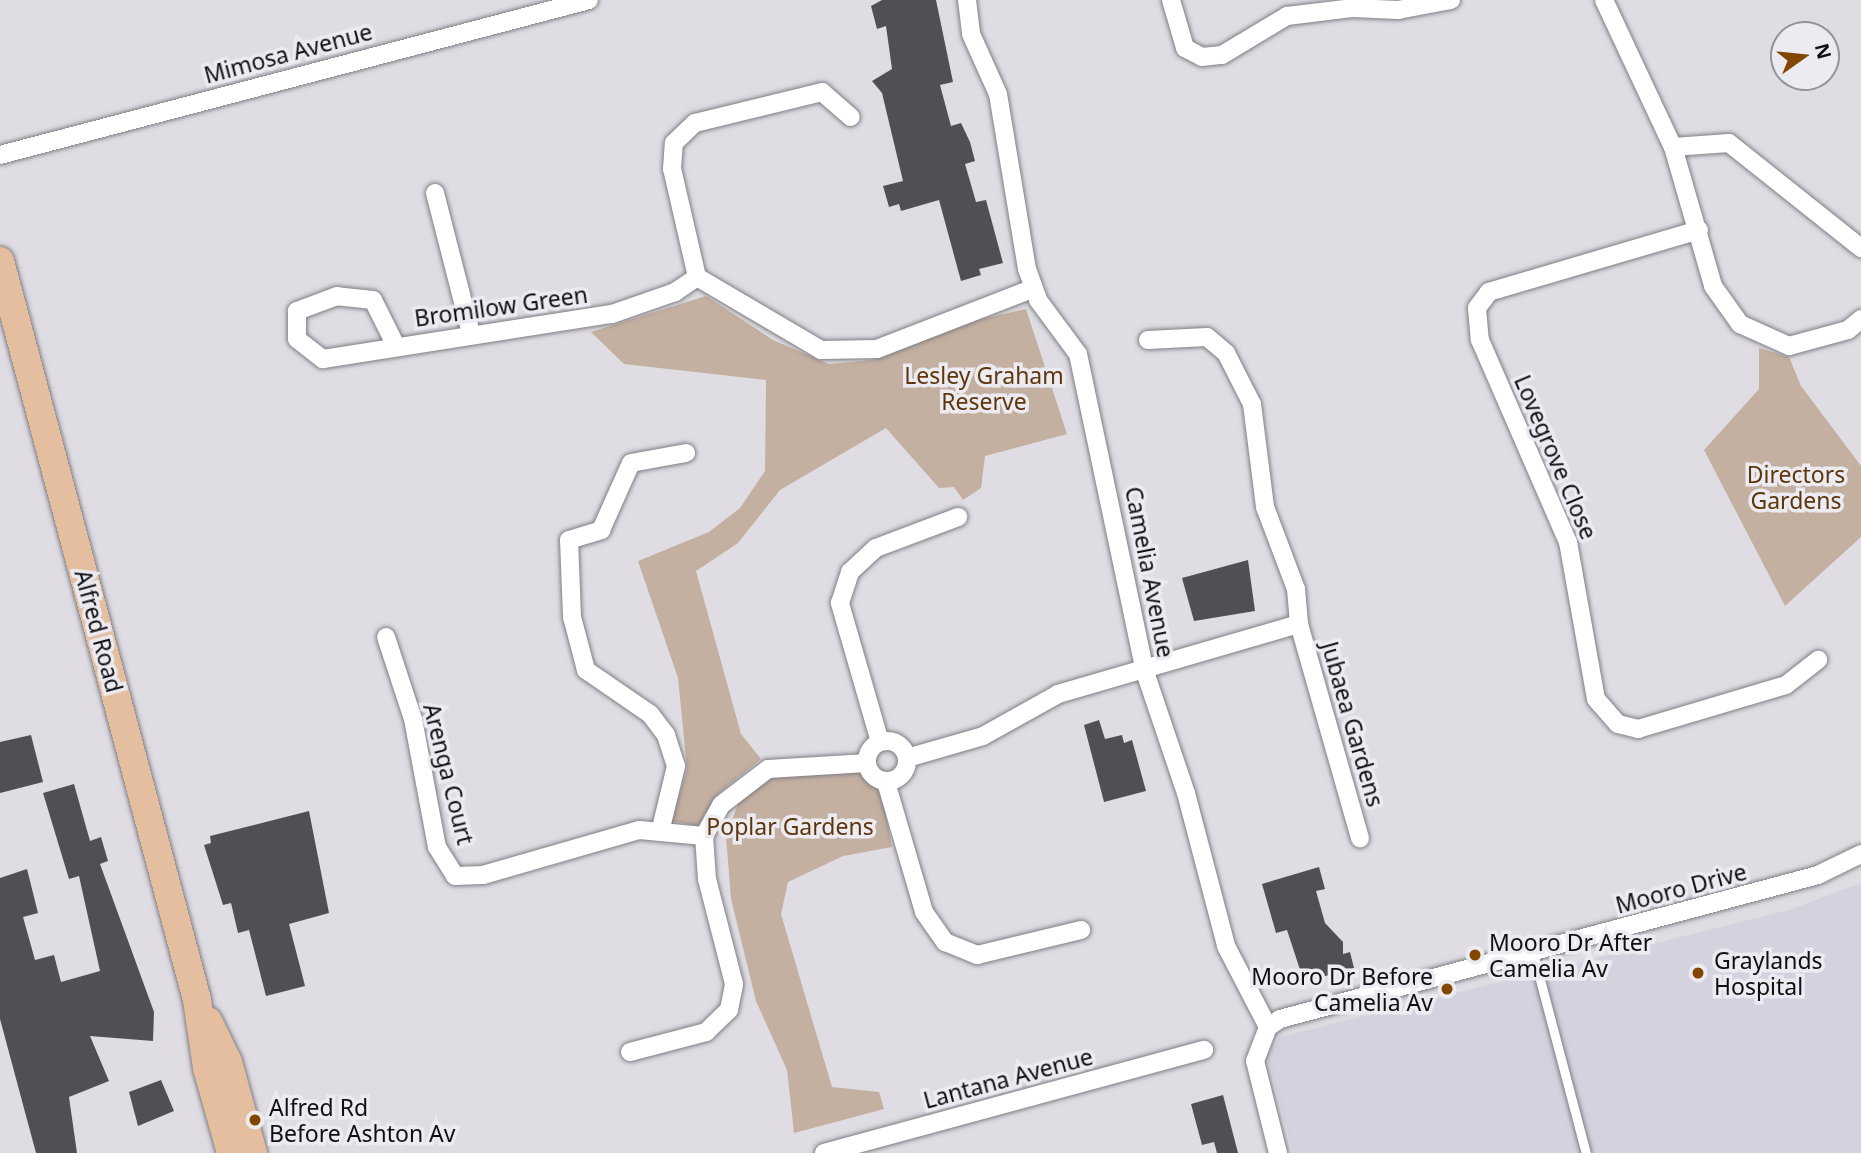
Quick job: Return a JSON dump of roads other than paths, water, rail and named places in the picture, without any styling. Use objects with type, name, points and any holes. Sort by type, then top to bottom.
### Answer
[{"type":"main road","name":"Alfred Road","points":[[0,261],[197,1000],[206,1068],[231,1153]]},
{"type":"main road","name":"Alfred Road","points":[[197,1000],[228,1062],[253,1153]]},
{"type":"street","name":"Mimosa Avenue","points":[[0,155],[589,0]]},
{"type":"street","name":"Camelia Avenue","points":[[967,0],[971,34],[998,94],[1008,180],[1021,213],[1034,288],[1077,354],[1145,672],[1186,793],[1226,946],[1268,1027]]},
{"type":"street","points":[[1171,0],[1185,48],[1202,57],[1222,55],[1287,16],[1352,8],[1398,10],[1451,0]]},
{"type":"street","points":[[1604,0],[1673,147],[1713,286],[1740,324],[1775,344],[1847,330],[1861,319]]},
{"type":"street","points":[[851,117],[822,92],[695,123],[674,144],[672,169],[697,276],[821,350],[877,349],[1034,288]]},
{"type":"street","points":[[1673,147],[1729,143],[1861,248]]},
{"type":"street","points":[[435,193],[471,333]]},
{"type":"street","name":"Lovegrove Close","points":[[1699,230],[1489,292],[1477,308],[1480,340],[1569,542],[1596,699],[1618,724],[1637,729],[1786,685],[1818,660]]},
{"type":"street","name":"Bromilow Green","points":[[396,346],[373,300],[337,296],[297,311],[297,339],[323,359],[471,333],[529,331],[612,314],[675,292],[697,276]]},
{"type":"street","name":"Jubaea Gardens","points":[[1148,340],[1207,337],[1226,353],[1252,404],[1265,507],[1296,589],[1299,624],[1360,838]]},
{"type":"street","points":[[661,828],[676,766],[669,745],[650,714],[586,670],[572,617],[569,540],[601,530],[631,463],[686,453]]},
{"type":"street","points":[[867,763],[880,742],[840,604],[850,572],[876,548],[958,517]]},
{"type":"street","name":"Jubaea Gardens","points":[[908,758],[983,736],[1058,694],[1145,672],[1299,624]]},
{"type":"street","name":"Arenga Court","points":[[386,637],[413,719],[437,847],[455,876],[482,875],[661,828],[704,836]]},
{"type":"street","points":[[880,742],[894,741],[908,758],[905,772],[886,782]]},
{"type":"street","points":[[867,763],[873,776],[886,782],[924,912],[945,942],[977,955],[1081,930]]},
{"type":"street","points":[[630,1052],[706,1032],[729,1010],[734,984],[707,879],[704,836],[721,805],[768,769],[867,763]]},
{"type":"street","name":"Mooro Drive","points":[[1268,1027],[1295,1014],[1533,953],[1818,875],[1861,854]]},
{"type":"street","points":[[1268,1027],[1255,1062],[1278,1153]]},
{"type":"street","name":"Lantana Avenue","points":[[824,1153],[1204,1050]]},
{"type":"lane","points":[[1533,953],[1586,1153]]},
{"type":"place","name":"Mooro Dr After Camelia Av","points":[[1475,955]]},
{"type":"place","name":"Graylands Hospital","points":[[1698,973]]},
{"type":"place","name":"Mooro Dr Before Camelia Av","points":[[1447,989]]},
{"type":"place","name":"Alfred Rd Before Ashton Av","points":[[255,1120]]},
{"type":"park label","name":"Lesley Graham Reserve","points":[[984,388]]},
{"type":"park label","name":"Directors Gardens","points":[[1796,487]]},
{"type":"park label","name":"Poplar Gardens","points":[[790,826]]}]
